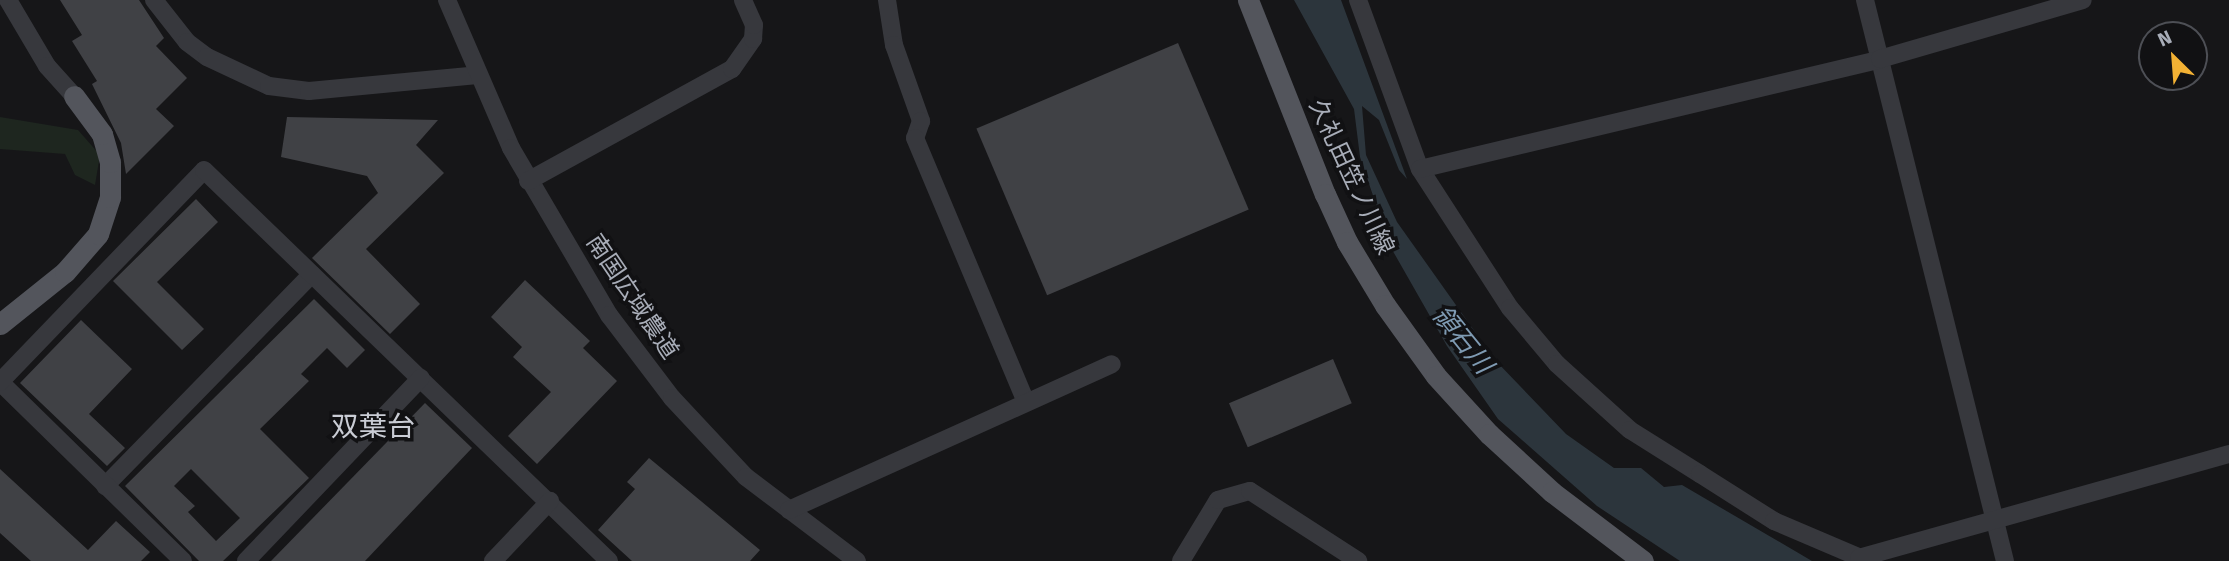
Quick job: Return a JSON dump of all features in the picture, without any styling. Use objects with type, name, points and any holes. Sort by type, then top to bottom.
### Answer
[{"type":"main road","name":"久礼田笠ノ川線","points":[[1248,0],[1347,242],[1392,315],[1436,376],[1489,434],[1552,492],[1643,561]]},
{"type":"main road","points":[[0,324],[78,256],[98,234],[110,197],[110,162],[102,134],[74,96]]},
{"type":"street","points":[[8,0],[47,66],[74,96]]},
{"type":"street","points":[[153,0],[187,42],[207,57],[269,86],[309,92],[477,75]]},
{"type":"street","name":"南国広域農道","points":[[447,0],[477,75],[528,181],[609,315],[672,398],[746,477],[857,561]]},
{"type":"street","points":[[528,181],[732,69],[753,40],[754,25],[743,0]]},
{"type":"street","points":[[887,0],[894,46],[920,121],[915,138],[1026,402]]},
{"type":"street","points":[[1358,0],[1420,169],[1510,307],[1557,364],[1630,430],[1774,522],[1864,560],[1993,517],[2229,454]]},
{"type":"street","points":[[1865,0],[2005,561]]},
{"type":"street","points":[[1420,169],[1880,59],[2083,0]]},
{"type":"street","points":[[183,561],[0,382],[204,170],[551,501],[609,561]]},
{"type":"street","points":[[78,256],[100,277]]},
{"type":"street","points":[[105,486],[312,274]]},
{"type":"street","points":[[789,510],[1112,365]]},
{"type":"street","points":[[246,561],[421,378]]},
{"type":"street","points":[[1181,561],[1218,500],[1250,491],[1358,561]]},
{"type":"street","points":[[493,561],[551,501]]},
{"type":"shaded area","points":[[0,117],[78,130],[100,155],[95,185],[75,175],[65,154],[0,149]]},
{"type":"water","name":"領石川","points":[[1294,0],[1341,0],[1407,179],[1399,170],[1379,120],[1362,106],[1366,155],[1397,222],[1495,360],[1566,434],[1614,468],[1641,468],[1664,487],[1682,485],[1812,561],[1680,561],[1597,506],[1498,419],[1447,346],[1390,246],[1360,157],[1354,109]]},
{"type":"building","points":[[60,0],[139,0],[164,38],[156,46],[187,78],[156,109],[174,126],[126,174],[121,143],[92,84],[97,81],[72,41],[82,35]]},
{"type":"building","points":[[1178,43],[1249,210],[1047,295],[976,129]]},
{"type":"building","points":[[287,117],[438,120],[416,145],[444,173],[366,249],[420,304],[390,334],[312,258],[378,193],[367,176],[281,157]]},
{"type":"building","points":[[196,199],[218,222],[157,282],[204,329],[182,350],[113,281]]},
{"type":"building","points":[[525,280],[590,341],[583,348],[617,381],[537,464],[508,436],[551,392],[513,357],[522,347],[491,317]]},
{"type":"building","points":[[314,299],[365,350],[347,368],[327,348],[301,374],[309,381],[260,429],[309,478],[223,561],[199,561],[125,486]],"holes":[[[191,469],[240,518],[216,541],[188,512],[195,506],[174,486]]]},
{"type":"building","points":[[81,320],[132,369],[89,414],[125,448],[107,466],[20,383]]},
{"type":"building","points":[[1333,359],[1352,403],[1248,447],[1229,403]]},
{"type":"building","points":[[425,403],[472,448],[365,561],[271,561]]},
{"type":"building","points":[[649,458],[760,550],[750,561],[632,561],[598,530],[635,489],[627,482]]},
{"type":"building","points":[[0,469],[88,550],[116,521],[150,552],[141,561],[31,561],[0,533]]},
{"type":"district","name":"双葉台","points":[[373,427]]}]
